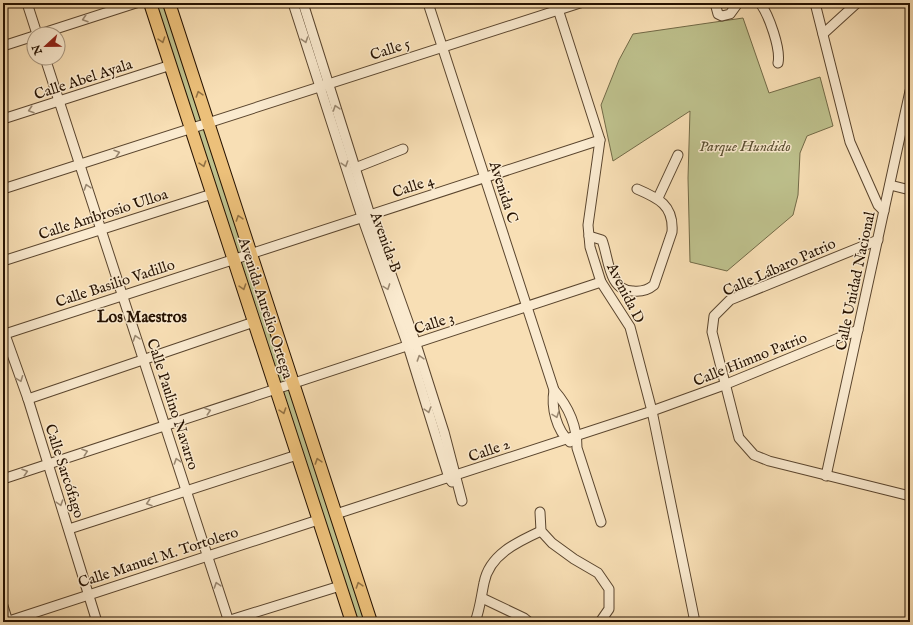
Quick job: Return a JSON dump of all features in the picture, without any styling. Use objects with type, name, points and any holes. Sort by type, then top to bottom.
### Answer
[{"type":"main road","name":"Avenida Aurelio Ortega","points":[[150,3],[352,622]]},
{"type":"main road","name":"Avenida Aurelio Ortega","points":[[170,3],[371,622]]},
{"type":"street","points":[[27,3],[34,26]]},
{"type":"street","points":[[65,26],[136,3]]},
{"type":"street","name":"Avenida B","points":[[292,3],[324,85],[366,216],[444,432],[452,477],[462,501]]},
{"type":"street","name":"Avenida B","points":[[303,3],[324,85]]},
{"type":"street","name":"Avenida C","points":[[428,3],[554,390],[553,408],[567,439],[577,448]]},
{"type":"street","name":"Calle 5","points":[[3,189],[191,130],[209,122],[442,47],[557,6],[580,3]]},
{"type":"street","points":[[715,3],[718,14],[722,16],[730,14],[738,3]]},
{"type":"street","points":[[760,3],[772,30],[779,55],[778,63]]},
{"type":"street","points":[[815,3],[850,142],[878,205],[884,211]]},
{"type":"street","points":[[823,34],[857,3]]},
{"type":"street","name":"Avenida D","points":[[557,6],[600,140],[590,208],[589,236],[601,282],[630,327],[652,411],[695,622]]},
{"type":"street","points":[[3,46],[26,39]]},
{"type":"street","name":"Calle Abel Ayala","points":[[3,119],[171,65]]},
{"type":"street","name":"Calle Paulino Navarro","points":[[48,66],[165,425],[227,622]]},
{"type":"street","name":"Calle Unidad Nacional","points":[[826,476],[910,91]]},
{"type":"street","name":"Avenida B","points":[[341,136],[355,168],[366,216]]},
{"type":"street","name":"Calle 4","points":[[234,260],[600,140]]},
{"type":"street","points":[[355,168],[403,149]]},
{"type":"street","points":[[658,198],[678,155]]},
{"type":"street","points":[[890,185],[910,190]]},
{"type":"street","points":[[589,236],[602,240],[611,273],[619,287],[629,291],[648,289],[654,285],[672,232],[673,224],[670,216],[658,198],[637,189]]},
{"type":"street","name":"Calle Ambrosio Ulloa","points":[[3,261],[212,194]]},
{"type":"street","name":"Calle Lábaro Patrio","points":[[878,240],[730,300],[718,310],[714,316],[712,332],[738,438],[754,455],[769,461],[826,476],[910,496]]},
{"type":"street","name":"Calle Basilio Vadillo","points":[[4,331],[234,260]]},
{"type":"street","name":"Calle 3","points":[[3,479],[601,282]]},
{"type":"street","points":[[28,399],[254,322]]},
{"type":"street","name":"Calle Himno Patrio","points":[[652,411],[724,385],[858,330]]},
{"type":"street","name":"Calle Sarcófago","points":[[4,331],[28,399],[97,622]]},
{"type":"street","name":"Avenida C","points":[[554,390],[565,404],[577,435],[577,448],[601,522]]},
{"type":"street","name":"Calle 2","points":[[336,514],[652,411]]},
{"type":"street","points":[[69,529],[297,455]]},
{"type":"street","points":[[540,512],[540,531],[552,543],[574,559],[598,573],[609,588],[609,609],[600,622]]},
{"type":"street","name":"Calle Manuel M. Tortolero","points":[[7,622],[318,520]]},
{"type":"street","points":[[475,622],[482,598],[484,582],[489,568],[497,557],[521,541],[540,531]]},
{"type":"street","points":[[227,622],[340,586]]},
{"type":"street","points":[[482,598],[524,618],[529,622]]},
{"type":"street","points":[[3,606],[7,622]]},
{"type":"green space","points":[[156,3],[169,3],[247,251],[238,253],[235,251]]},
{"type":"green space","name":"Parque Hundido","points":[[743,18],[769,93],[820,77],[833,126],[807,136],[800,153],[798,195],[793,215],[727,271],[690,262],[688,178],[690,111],[613,161],[601,105],[619,60],[633,34]]},
{"type":"green space","points":[[247,257],[292,382],[280,385],[238,263]]},
{"type":"green space","points":[[289,389],[370,622],[355,622],[283,392]]},
{"type":"district","name":"Los Maestros","points":[[142,316]]}]
